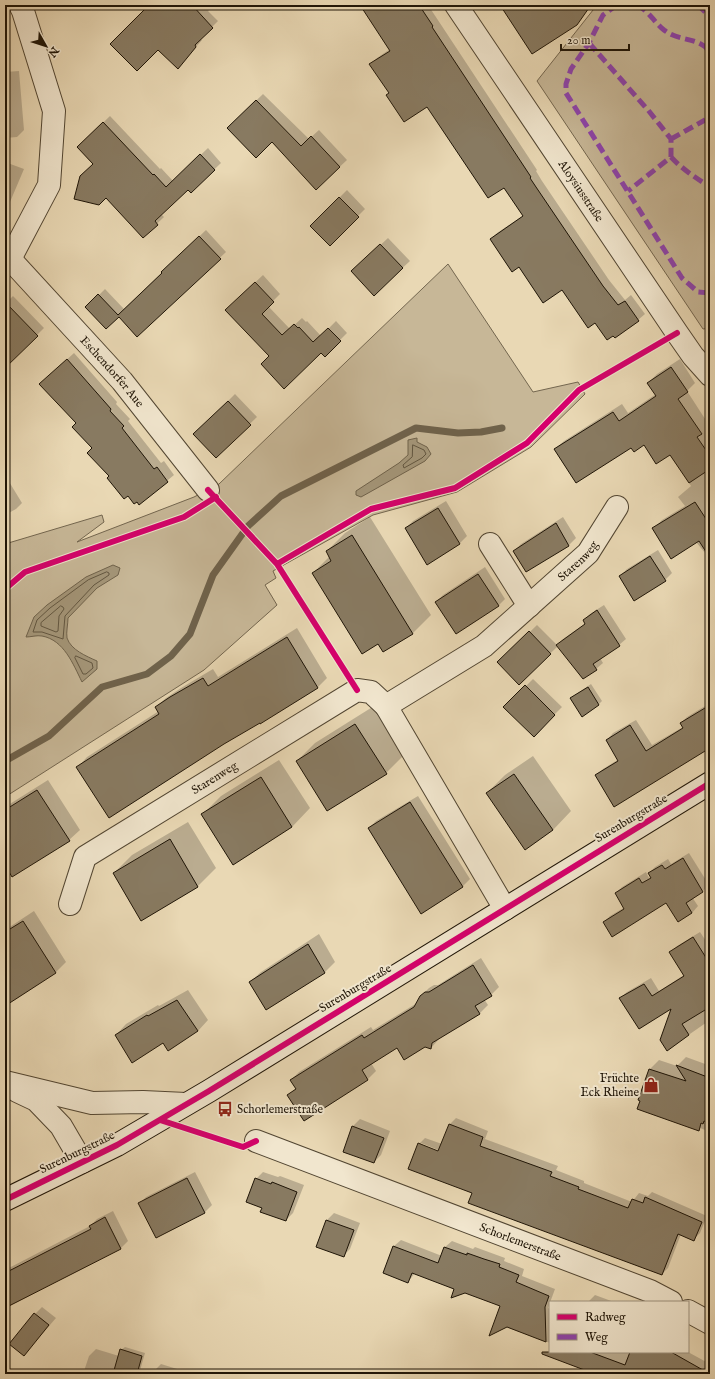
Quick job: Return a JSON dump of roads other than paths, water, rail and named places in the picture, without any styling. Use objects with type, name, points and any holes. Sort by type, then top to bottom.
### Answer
[{"type":"street","name":"Eschendorfer Aue","points":[[20,5],[54,111],[49,185],[8,262],[122,381],[208,490]]},
{"type":"street","name":"Aloysiusstraße","points":[[456,5],[677,333],[693,356],[710,375]]},
{"type":"street","name":"Starenweg","points":[[386,706],[484,646],[588,553],[617,507]]},
{"type":"street","points":[[490,544],[529,606]]},
{"type":"street","name":"Starenweg","points":[[70,904],[85,857],[357,690],[371,692],[386,706],[504,909]]},
{"type":"street","name":"Surenburgstraße","points":[[5,1200],[117,1145],[398,976],[504,909],[710,783]]},
{"type":"street","points":[[5,1083],[92,1103],[143,1102],[186,1104]]},
{"type":"street","points":[[5,1083],[36,1100],[61,1126],[82,1162]]},
{"type":"street","name":"Schorlemerstraße","points":[[256,1141],[650,1291],[669,1301]]},
{"type":"street","points":[[689,1312],[710,1323]]},
{"type":"water","points":[[417,438],[417,442],[427,447],[431,454],[425,461],[361,497],[356,495],[356,491],[399,463],[408,455],[408,440]]},
{"type":"water","points":[[113,565],[120,568],[118,575],[97,588],[68,618],[67,638],[69,642],[79,652],[97,661],[97,669],[82,682],[67,654],[56,642],[50,638],[42,636],[26,637],[34,617],[47,605],[86,577]]},
{"type":"waterway","points":[[5,761],[49,736],[102,687],[147,674],[171,656],[190,634],[213,575],[248,526],[281,496],[416,428],[458,433],[481,432],[502,428]]},
{"type":"place","name":"Früchte Eck Rheine","points":[[651,1085]]},
{"type":"place","name":"Schorlemerstraße","points":[[225,1109]]}]
